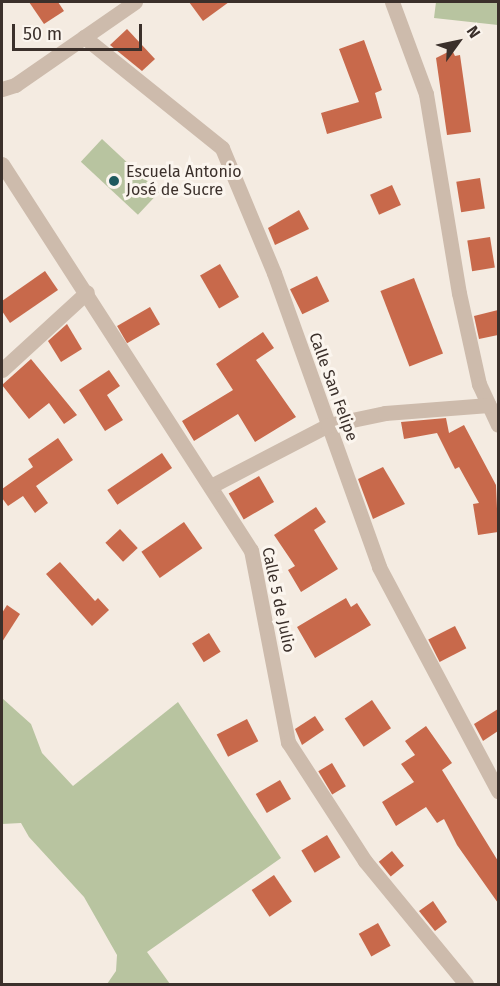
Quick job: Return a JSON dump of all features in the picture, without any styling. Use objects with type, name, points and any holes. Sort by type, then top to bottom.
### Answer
[{"type":"street","points":[[2,89],[15,85],[135,2]]},
{"type":"street","points":[[392,2],[426,94],[459,293],[479,384],[498,425]]},
{"type":"street","name":"Calle San Felipe","points":[[84,37],[222,148],[274,273],[379,567],[498,791]]},
{"type":"street","name":"Calle 5 de Julio","points":[[2,164],[87,292],[251,550],[288,742],[365,861],[466,984]]},
{"type":"street","points":[[2,370],[87,292]]},
{"type":"street","points":[[211,486],[328,425],[385,413],[489,405]]},
{"type":"green space","points":[[436,2],[498,2],[498,25],[434,18]]},
{"type":"green space","points":[[102,139],[159,192],[138,215],[81,162]]},
{"type":"green space","points":[[2,698],[31,724],[42,753],[73,786],[178,702],[281,858],[147,952],[170,984],[107,984],[116,971],[117,955],[84,897],[29,837],[21,823],[2,824]]},
{"type":"building","points":[[29,2],[58,2],[64,11],[44,24]]},
{"type":"building","points":[[189,2],[229,2],[203,21]]},
{"type":"building","points":[[127,29],[155,59],[142,71],[110,45]]},
{"type":"building","points":[[364,40],[382,90],[375,93],[382,118],[327,134],[321,113],[359,102],[339,49]]},
{"type":"building","points":[[452,50],[455,56],[460,55],[471,132],[447,135],[436,58]]},
{"type":"building","points":[[480,178],[485,209],[461,212],[456,182]]},
{"type":"building","points":[[392,185],[401,205],[379,215],[370,195]]},
{"type":"building","points":[[299,210],[309,229],[275,245],[268,228]]},
{"type":"building","points":[[490,237],[495,268],[472,271],[467,241]]},
{"type":"building","points":[[220,264],[239,297],[219,308],[200,276]]},
{"type":"building","points":[[45,271],[58,290],[10,323],[2,311],[2,301]]},
{"type":"building","points":[[317,276],[329,301],[302,314],[290,289]]},
{"type":"building","points":[[414,278],[443,354],[409,367],[380,291]]},
{"type":"building","points":[[150,307],[160,324],[127,343],[117,326]]},
{"type":"building","points":[[498,310],[498,335],[479,339],[474,316]]},
{"type":"building","points":[[67,324],[82,349],[61,362],[48,341]]},
{"type":"building","points":[[263,332],[274,348],[256,360],[296,417],[255,442],[238,414],[194,441],[182,421],[233,390],[216,364]]},
{"type":"building","points":[[31,359],[77,415],[64,424],[49,403],[29,419],[2,385]]},
{"type":"building","points":[[109,370],[120,386],[107,395],[123,420],[105,431],[79,390]]},
{"type":"building","points":[[446,418],[449,433],[464,425],[496,485],[498,532],[478,535],[473,504],[479,503],[459,467],[455,469],[437,433],[404,439],[401,422]]},
{"type":"building","points":[[58,438],[73,460],[36,486],[48,503],[35,513],[23,496],[8,506],[2,498],[2,489],[33,467],[28,459]]},
{"type":"building","points":[[162,453],[172,468],[117,505],[107,490]]},
{"type":"building","points":[[383,467],[405,504],[373,519],[358,479]]},
{"type":"building","points":[[259,476],[274,502],[244,519],[229,494]]},
{"type":"building","points":[[316,507],[326,522],[314,530],[338,569],[301,592],[288,570],[295,566],[274,535]]},
{"type":"building","points":[[184,522],[202,548],[160,578],[141,552]]},
{"type":"building","points":[[120,529],[138,548],[123,562],[105,543]]},
{"type":"building","points":[[60,562],[95,601],[98,598],[109,610],[92,626],[46,574]]},
{"type":"building","points":[[346,598],[351,607],[357,603],[371,625],[315,658],[297,627]]},
{"type":"building","points":[[7,605],[20,614],[2,642],[2,613]]},
{"type":"building","points":[[455,626],[466,648],[440,662],[428,640]]},
{"type":"building","points":[[209,633],[221,652],[204,662],[192,644]]},
{"type":"building","points":[[372,700],[391,728],[364,747],[345,718]]},
{"type":"building","points":[[498,709],[498,731],[483,741],[474,724]]},
{"type":"building","points":[[315,716],[324,730],[302,745],[295,729]]},
{"type":"building","points":[[247,719],[258,741],[228,757],[217,734]]},
{"type":"building","points":[[426,726],[452,763],[442,770],[498,861],[498,903],[457,845],[444,819],[437,823],[426,807],[396,826],[382,802],[414,782],[401,764],[415,755],[405,741]]},
{"type":"building","points":[[332,763],[346,786],[332,794],[318,771]]},
{"type":"building","points":[[280,780],[291,799],[267,813],[256,794]]},
{"type":"building","points":[[327,835],[340,857],[315,873],[301,850]]},
{"type":"building","points":[[392,851],[404,866],[391,876],[379,862]]},
{"type":"building","points":[[274,875],[292,902],[270,917],[252,890]]},
{"type":"building","points":[[433,901],[447,922],[435,931],[419,911]]},
{"type":"building","points":[[378,923],[391,946],[371,956],[359,934]]},
{"type":"place","name":"Escuela Antonio José de Sucre","points":[[114,181]]}]
